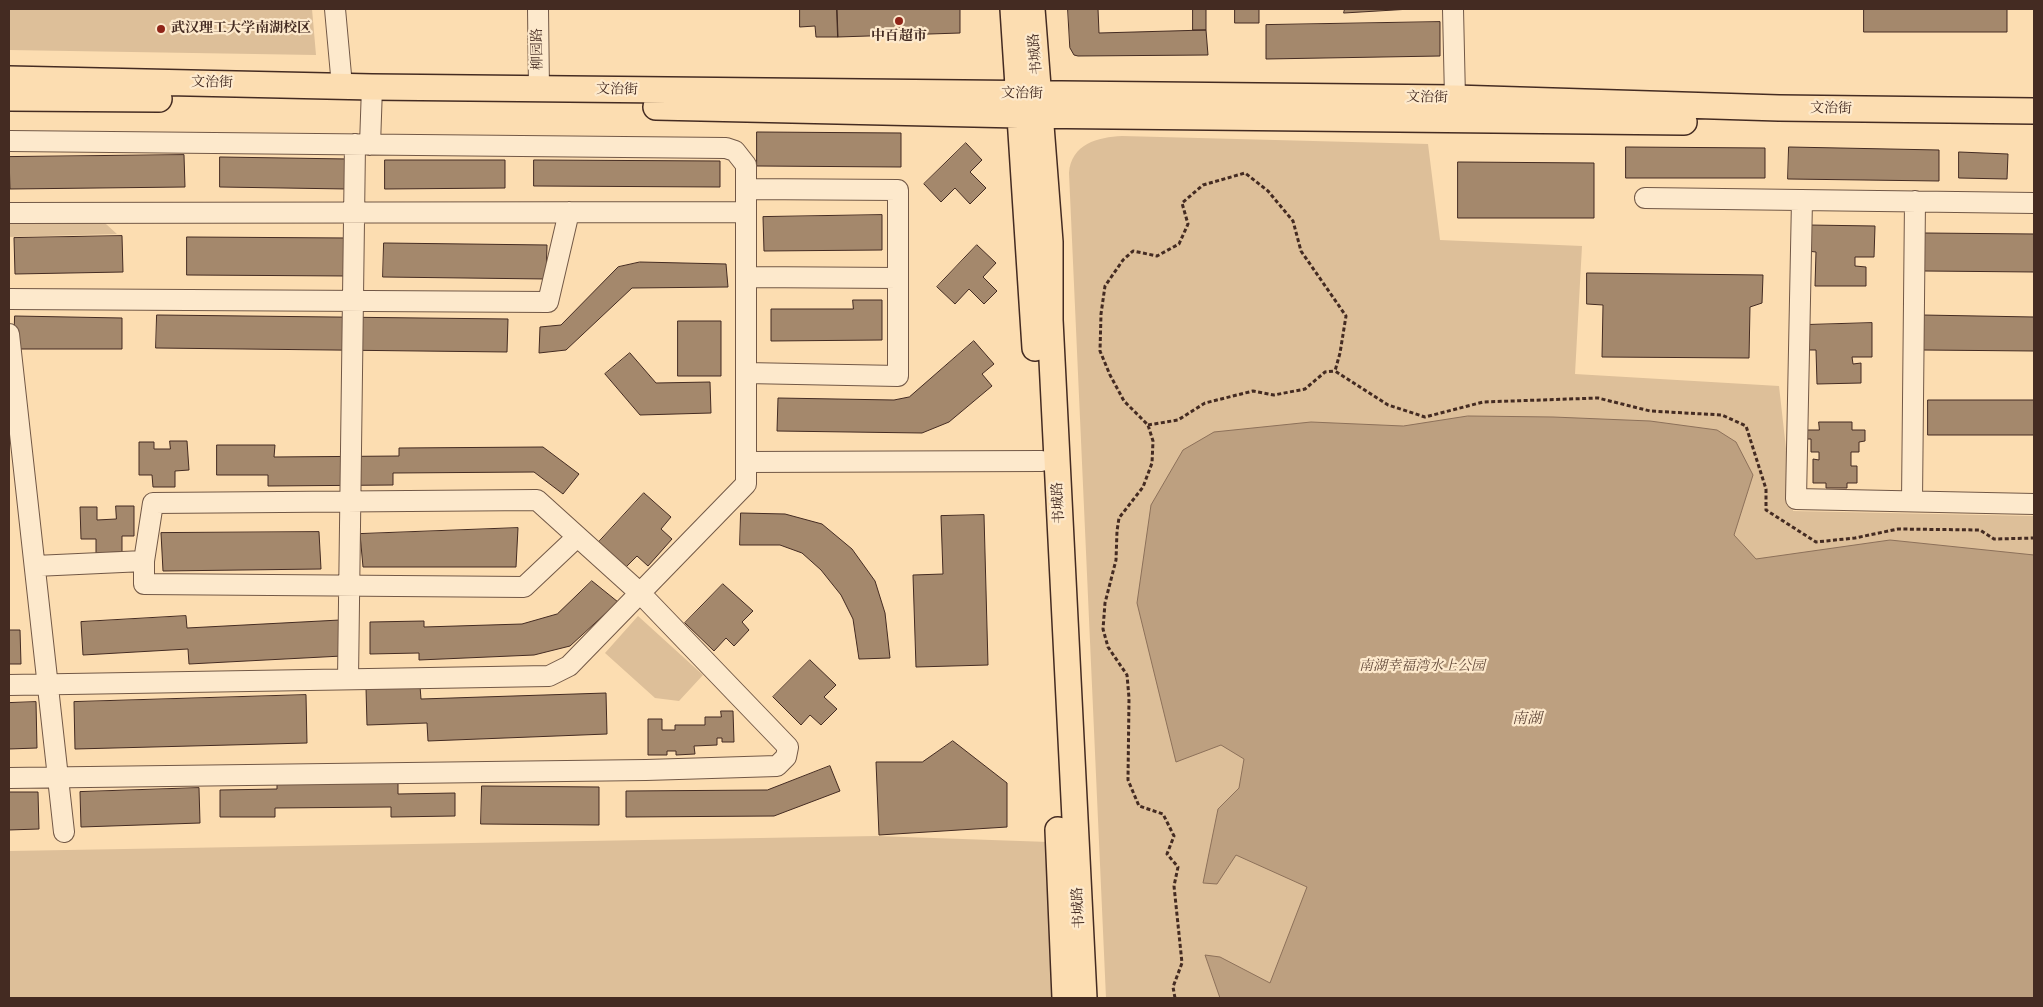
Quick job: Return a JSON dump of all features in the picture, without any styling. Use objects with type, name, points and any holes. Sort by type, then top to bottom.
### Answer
[{"type":"main road","name":"书城路","points":[[1013,9],[1050,242],[1050,320],[1084,998]]},
{"type":"main road","name":"书城路","points":[[1032,9],[1029,105],[1065,998]]},
{"type":"main road","name":"文治街","points":[[9,79],[342,86],[372,94],[1029,105],[2034,126]]},
{"type":"main road","name":"文治街","points":[[9,98],[372,94],[539,89],[1029,105],[1455,98],[1779,108],[2034,111]]},
{"type":"street","points":[[335,9],[342,86]]},
{"type":"street","name":"柳园路","points":[[538,9],[539,89]]},
{"type":"street","points":[[1453,9],[1455,98]]},
{"type":"street","points":[[348,679],[355,212],[363,145],[372,94]]},
{"type":"street","points":[[9,141],[726,148],[735,151],[746,165],[746,484],[569,666],[549,676],[9,685]]},
{"type":"street","points":[[746,189],[898,190],[898,376],[746,373]]},
{"type":"street","points":[[1645,198],[2034,203]]},
{"type":"street","points":[[1802,200],[1796,499],[2034,504]]},
{"type":"street","points":[[1912,501],[1915,201]]},
{"type":"street","points":[[9,299],[548,302],[569,212]]},
{"type":"street","points":[[9,213],[746,212]]},
{"type":"street","points":[[746,277],[898,278]]},
{"type":"street","points":[[9,334],[15,440],[35,566],[64,832]]},
{"type":"street","points":[[746,462],[1042,461]]},
{"type":"street","points":[[9,778],[646,770],[777,766],[786,757],[788,747],[640,593],[538,500],[153,503],[144,561],[144,584],[524,587],[577,536]]},
{"type":"street","points":[[35,566],[144,561]]},
{"type":"path","points":[[1175,998],[1173,987],[1182,964],[1174,886],[1178,867],[1167,854],[1174,836],[1163,814],[1139,806],[1128,780],[1129,698],[1126,675],[1108,647],[1103,629],[1105,603],[1116,560],[1119,518],[1143,487],[1152,464],[1153,441],[1148,425],[1124,401],[1100,351],[1101,314],[1105,286],[1123,260],[1133,251],[1157,256],[1179,244],[1188,224],[1182,202],[1203,185],[1245,173],[1268,191],[1293,221],[1301,251],[1346,316],[1335,371]]},
{"type":"path","points":[[1148,425],[1178,420],[1205,403],[1253,390],[1274,395],[1305,389],[1325,372],[1335,371],[1388,405],[1425,417],[1483,402],[1598,398],[1650,411],[1722,415],[1746,426],[1766,489],[1766,510],[1816,542],[1855,538],[1898,529],[1980,530],[1994,539],[2034,538]]},
{"type":"green space","name":"武汉理工大学南湖校区","points":[[9,9],[312,9],[316,55],[9,50]]},
{"type":"green space","name":"南湖","points":[[1122,136],[1428,144],[1440,240],[1582,246],[1575,374],[1779,386],[1793,511],[2034,516],[2034,998],[1106,998],[1069,173],[1075,155],[1087,144],[1095,140]]},
{"type":"green space","points":[[86,206],[117,234],[9,237],[9,208]]},
{"type":"green space","points":[[638,616],[703,675],[679,701],[655,698],[605,653]]},
{"type":"green space","points":[[876,836],[1049,842],[1055,998],[9,998],[9,851]]},
{"type":"water","name":"南湖","points":[[1468,416],[1650,421],[1717,430],[1736,442],[1753,475],[1734,535],[1756,559],[1890,540],[2034,555],[2034,998],[1220,998],[1205,955],[1220,957],[1270,983],[1307,887],[1236,855],[1217,884],[1203,883],[1218,809],[1239,788],[1244,759],[1221,745],[1176,762],[1137,603],[1151,505],[1183,450],[1214,432],[1311,422],[1403,426]]},
{"type":"building","points":[[800,9],[837,9],[838,37],[816,37],[815,26],[800,27]]},
{"type":"building","name":"中百超市","points":[[837,9],[960,9],[960,33],[838,37]]},
{"type":"building","points":[[1068,9],[1098,9],[1099,33],[1206,30],[1208,55],[1074,55],[1070,48]]},
{"type":"building","points":[[1193,9],[1206,9],[1206,30],[1193,30]]},
{"type":"building","points":[[1235,9],[1259,9],[1259,23],[1235,23]]},
{"type":"building","points":[[1345,9],[1411,9],[1344,13]]},
{"type":"building","points":[[1864,9],[2007,9],[2007,32],[1864,32]]},
{"type":"building","points":[[1440,22],[1440,56],[1266,59],[1266,25]]},
{"type":"building","points":[[757,132],[901,133],[901,167],[757,166]]},
{"type":"building","points":[[966,143],[982,160],[970,172],[986,188],[970,204],[955,188],[941,202],[924,184]]},
{"type":"building","points":[[1626,147],[1765,148],[1765,178],[1626,178]]},
{"type":"building","points":[[1789,147],[1939,150],[1939,181],[1788,179]]},
{"type":"building","points":[[1959,152],[2008,154],[2007,179],[1959,178]]},
{"type":"building","points":[[184,155],[185,187],[10,189],[9,157]]},
{"type":"building","points":[[220,157],[348,159],[347,189],[220,187]]},
{"type":"building","points":[[385,160],[505,160],[505,188],[385,189]]},
{"type":"building","points":[[534,160],[720,161],[720,187],[534,186]]},
{"type":"building","points":[[1458,162],[1594,163],[1594,218],[1458,218]]},
{"type":"building","points":[[882,215],[882,250],[764,251],[763,217]]},
{"type":"building","points":[[1808,225],[1875,226],[1874,257],[1855,257],[1855,266],[1866,267],[1866,286],[1815,286],[1816,252],[1807,251]]},
{"type":"building","points":[[1924,233],[2034,234],[2034,272],[1924,271]]},
{"type":"building","points":[[122,236],[123,272],[15,274],[14,238]]},
{"type":"building","points":[[187,237],[348,238],[347,276],[187,275]]},
{"type":"building","points":[[384,243],[547,245],[546,279],[383,277]]},
{"type":"building","points":[[977,245],[996,263],[983,277],[997,291],[984,304],[969,289],[955,304],[937,287]]},
{"type":"building","points":[[640,262],[726,264],[728,287],[632,288],[566,350],[539,353],[540,327],[561,325],[618,267]]},
{"type":"building","points":[[1587,273],[1763,275],[1762,303],[1750,307],[1749,358],[1602,357],[1603,305],[1587,304]]},
{"type":"building","points":[[853,300],[882,300],[882,340],[771,341],[771,309],[853,309]]},
{"type":"building","points":[[157,315],[508,319],[507,352],[156,348]]},
{"type":"building","points":[[1922,315],[2034,317],[2034,351],[1921,350]]},
{"type":"building","points":[[15,316],[122,318],[122,349],[14,349]]},
{"type":"building","points":[[678,321],[721,321],[721,376],[678,376]]},
{"type":"building","points":[[1872,323],[1872,357],[1852,357],[1853,364],[1861,363],[1861,383],[1817,384],[1816,350],[1806,350],[1805,325]]},
{"type":"building","points":[[974,341],[994,364],[982,374],[992,386],[949,422],[922,433],[777,431],[778,398],[894,400],[909,397]]},
{"type":"building","points":[[630,353],[656,383],[710,382],[711,413],[640,415],[605,374]]},
{"type":"building","points":[[1928,400],[2034,400],[2034,435],[1928,435]]},
{"type":"building","points":[[1819,422],[1852,422],[1852,430],[1865,430],[1865,441],[1859,442],[1859,452],[1851,452],[1851,466],[1857,466],[1857,483],[1847,483],[1847,488],[1826,488],[1826,483],[1813,483],[1813,459],[1819,460],[1819,452],[1811,452],[1811,439],[1806,439],[1806,430],[1819,430]]},
{"type":"building","points":[[170,441],[187,441],[189,470],[175,471],[175,487],[153,487],[152,475],[139,475],[139,442],[154,442],[154,449],[170,449]]},
{"type":"building","points":[[217,445],[275,445],[274,457],[399,456],[399,448],[543,447],[579,474],[563,494],[534,472],[393,473],[393,485],[268,486],[268,475],[217,475]]},
{"type":"building","points":[[644,493],[671,517],[661,529],[672,539],[648,566],[637,556],[626,567],[598,543]]},
{"type":"building","points":[[116,506],[134,506],[134,536],[122,536],[122,552],[96,553],[96,539],[81,539],[80,507],[97,507],[97,520],[116,519]]},
{"type":"building","points":[[741,513],[785,514],[822,524],[852,549],[875,581],[885,613],[890,658],[859,659],[853,619],[841,595],[821,570],[802,553],[780,545],[740,545]]},
{"type":"building","points":[[984,515],[988,665],[916,667],[913,575],[943,574],[941,516]]},
{"type":"building","points":[[518,528],[516,567],[363,567],[360,534]]},
{"type":"building","points":[[319,532],[321,569],[163,571],[161,533]]},
{"type":"building","points":[[592,581],[618,602],[570,646],[534,655],[419,660],[419,653],[370,654],[370,622],[424,621],[424,627],[522,624],[557,614]]},
{"type":"building","points":[[723,584],[753,611],[742,622],[749,630],[734,646],[726,638],[714,651],[685,623]]},
{"type":"building","points":[[186,616],[187,628],[340,620],[342,656],[189,664],[188,649],[83,655],[81,622]]},
{"type":"building","points":[[9,630],[20,630],[21,664],[9,664]]},
{"type":"building","points":[[810,660],[836,685],[824,697],[837,709],[821,725],[810,715],[801,725],[773,697]]},
{"type":"building","points":[[420,686],[421,699],[606,693],[607,734],[428,741],[427,723],[367,725],[366,688]]},
{"type":"building","points":[[306,695],[307,743],[75,749],[74,702]]},
{"type":"building","points":[[36,702],[37,748],[9,749],[9,703]]},
{"type":"building","points":[[721,711],[733,711],[734,742],[722,742],[722,738],[717,738],[717,745],[694,746],[695,754],[676,755],[676,751],[667,751],[667,755],[648,755],[648,719],[662,719],[662,730],[675,730],[675,725],[705,725],[705,717],[721,717]]},
{"type":"building","points":[[953,741],[1007,783],[1007,827],[879,835],[876,762],[922,762]]},
{"type":"building","points":[[830,766],[840,791],[774,816],[626,817],[626,791],[767,790]]},
{"type":"building","points":[[398,780],[398,794],[455,793],[455,816],[391,817],[391,807],[275,808],[275,817],[220,817],[220,790],[277,789],[277,781]]},
{"type":"building","points":[[482,786],[599,787],[599,825],[481,824]]},
{"type":"building","points":[[199,788],[200,823],[81,827],[80,792]]},
{"type":"building","points":[[9,792],[38,792],[39,829],[9,830]]},
{"type":"place","name":"中百超市","points":[[899,21]]},
{"type":"place","name":"武汉理工大学南湖校区","points":[[161,29]]},
{"type":"park label","name":"南湖幸福湾水上公园","points":[[1422,667]]}]
